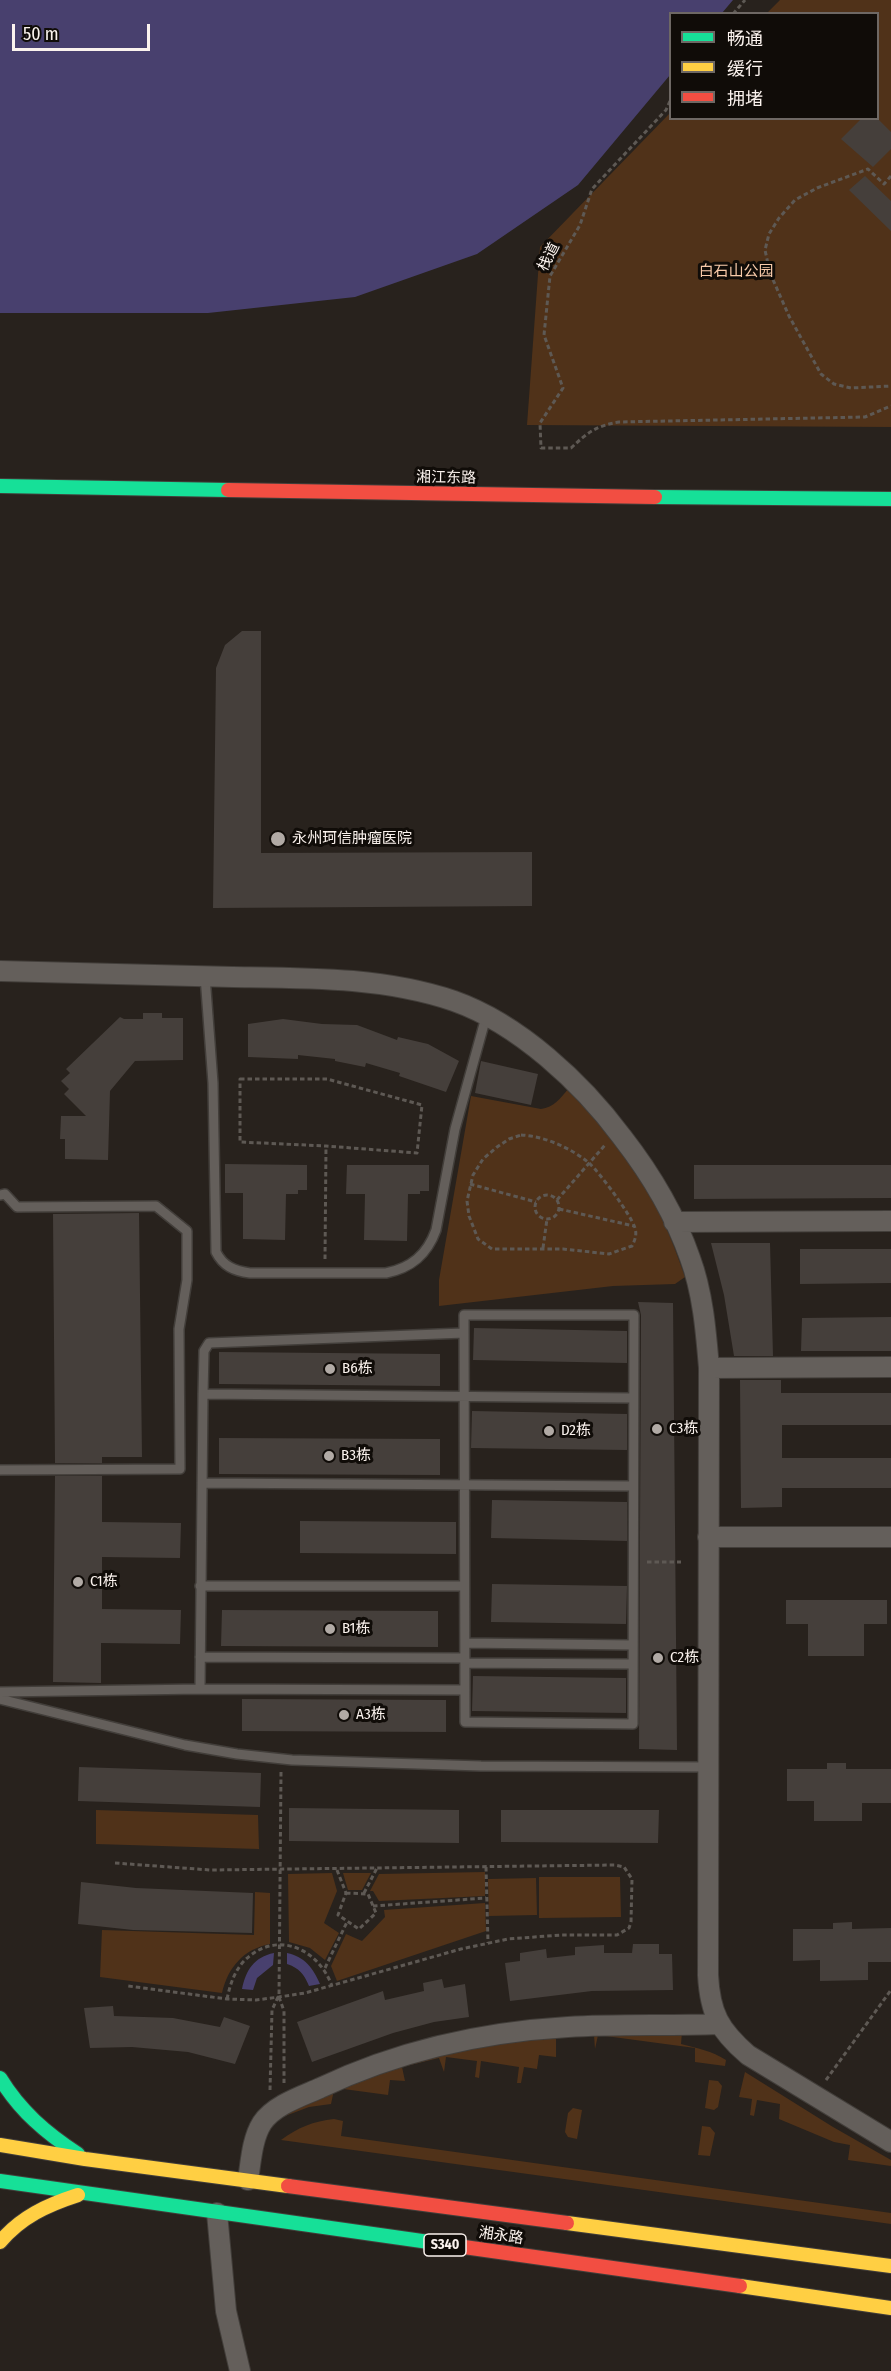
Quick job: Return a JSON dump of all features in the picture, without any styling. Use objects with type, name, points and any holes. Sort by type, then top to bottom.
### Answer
[{"type":"main road","name":"湘江东路","points":[[0,486],[891,499]]},
{"type":"main road","points":[[0,2078],[27,2116],[48,2135],[85,2159]]},
{"type":"main road","name":"湘永路","points":[[0,2145],[85,2159],[108,2180],[217,2212],[891,2308]]},
{"type":"main road","name":"湘永路","points":[[0,2181],[84,2194],[108,2180],[248,2180],[891,2266]]},
{"type":"main road","points":[[0,2242],[8,2230],[30,2213],[84,2194]]},
{"type":"street","points":[[0,971],[322,979],[414,990],[456,1002],[486,1017],[542,1054],[574,1083],[616,1128],[657,1190],[691,1259],[706,1332],[709,1368],[708,1975],[710,2002],[718,2024],[748,2055],[891,2142]]},
{"type":"street","points":[[674,1222],[891,1221]]},
{"type":"street","points":[[709,1368],[891,1367]]},
{"type":"street","points":[[708,1537],[891,1537]]},
{"type":"street","points":[[248,2180],[257,2132],[270,2114],[332,2082],[413,2052],[487,2035],[526,2030],[718,2024]]},
{"type":"street","points":[[217,2212],[226,2311],[240,2371]]},
{"type":"lane","points":[[206,976],[213,1083],[216,1252],[226,1266],[249,1274],[386,1273],[398,1271],[412,1264],[431,1244],[436,1230],[455,1129],[486,1017]]},
{"type":"lane","points":[[0,1195],[5,1194],[17,1207],[156,1206],[187,1231],[187,1280],[179,1329],[180,1469],[0,1470]]},
{"type":"lane","points":[[464,1315],[634,1315],[633,1724],[465,1722],[464,1333],[464,1315]]},
{"type":"lane","points":[[201,1689],[203,1394],[204,1352],[209,1343],[464,1333]]},
{"type":"lane","points":[[203,1394],[633,1398]]},
{"type":"lane","points":[[202,1483],[632,1486]]},
{"type":"lane","points":[[201,1586],[464,1586]]},
{"type":"lane","points":[[465,1643],[633,1645]]},
{"type":"lane","points":[[201,1658],[633,1665]]},
{"type":"lane","points":[[0,1692],[201,1689],[465,1690]]},
{"type":"lane","points":[[0,1700],[184,1745],[281,1758],[481,1766],[708,1767]]},
{"type":"path","points":[[735,12],[745,0]]},
{"type":"path","name":"栈道","points":[[669,103],[666,110],[592,189],[579,225],[550,276],[544,335],[563,388],[540,423],[541,448],[571,448],[600,425],[619,422],[865,417],[891,406]]},
{"type":"path","points":[[891,176],[884,183],[868,169],[817,188],[795,200],[769,234],[765,250],[770,273],[784,306],[821,374],[834,384],[851,388],[891,386]]},
{"type":"path","points":[[240,1079],[327,1079],[422,1105],[417,1153],[326,1146],[240,1142],[240,1079]]},
{"type":"path","points":[[557,1200],[616,1128]]},
{"type":"path","points":[[520,1135],[531,1136],[556,1144],[588,1163],[624,1209],[634,1226],[634,1242],[628,1249],[609,1254],[543,1248],[492,1249],[478,1239],[468,1216],[467,1201],[470,1184],[483,1159],[509,1138],[520,1135]]},
{"type":"path","points":[[325,1273],[326,1146]]},
{"type":"path","points":[[470,1184],[536,1202]]},
{"type":"path","points":[[547,1195],[557,1200],[559,1209],[553,1217],[542,1218],[536,1213],[536,1202],[539,1198],[547,1195]]},
{"type":"path","points":[[559,1209],[634,1226]]},
{"type":"path","points":[[543,1248],[547,1219]]},
{"type":"path","points":[[633,1561],[681,1562]]},
{"type":"path","points":[[281,1758],[279,1997],[284,2011],[284,2085]]},
{"type":"path","points":[[115,1863],[210,1869],[615,1865],[624,1867],[632,1879],[631,1922],[628,1928],[617,1935],[561,1935],[508,1939],[332,1986],[256,2000],[227,1999],[128,1986]]},
{"type":"path","points":[[486,1867],[488,1943]]},
{"type":"path","points":[[364,1893],[377,1868]]},
{"type":"path","points":[[337,1869],[346,1893],[338,1915],[359,1929],[376,1913],[374,1906],[368,1894],[346,1893]]},
{"type":"path","points":[[374,1906],[486,1898]]},
{"type":"path","points":[[325,1968],[347,1922]]},
{"type":"path","points":[[227,1999],[235,1974],[243,1962],[258,1951],[280,1945],[306,1951],[317,1959],[325,1968],[332,1986]]},
{"type":"path","points":[[814,2096],[891,1990]]},
{"type":"path","points":[[270,2090],[272,2010],[279,1997]]},
{"type":"green space","name":"白石山公园","points":[[780,0],[891,0],[891,427],[527,425],[540,247],[669,114],[669,120],[879,120],[879,12],[768,12]]},
{"type":"green space","points":[[568,1089],[608,1131],[638,1173],[661,1216],[685,1277],[675,1284],[613,1286],[439,1306],[439,1280],[471,1096],[541,1109],[553,1104]]},
{"type":"green space","points":[[96,1810],[258,1815],[259,1849],[96,1844]]},
{"type":"green space","points":[[485,1872],[485,1896],[379,1901],[373,1891],[370,1891],[379,1874]]},
{"type":"green space","points":[[332,1873],[337,1891],[324,1923],[339,1933],[325,1960],[310,1948],[289,1942],[288,1874]]},
{"type":"green space","points":[[343,1873],[371,1873],[362,1890],[348,1890]]},
{"type":"green space","points":[[539,1877],[620,1877],[621,1917],[539,1918]]},
{"type":"green space","points":[[536,1878],[537,1915],[489,1916],[488,1879]]},
{"type":"green space","points":[[255,1892],[270,1893],[270,1944],[252,1950],[238,1961],[228,1975],[222,1993],[100,1977],[102,1930],[254,1935]]},
{"type":"green space","points":[[485,1903],[486,1931],[337,1981],[331,1966],[346,1934],[362,1941],[385,1917],[384,1910]]},
{"type":"green space","points":[[682,2032],[681,2044],[704,2050],[721,2057],[726,2060],[725,2066],[695,2062],[695,2048],[598,2035],[595,2049],[594,2035],[556,2037],[556,2057],[539,2055],[537,2069],[524,2067],[521,2083],[517,2083],[519,2067],[481,2061],[479,2078],[475,2077],[477,2061],[446,2057],[444,2072],[439,2058],[402,2067],[405,2081],[390,2080],[388,2095],[336,2088],[331,2104],[309,2107],[277,2119],[337,2087],[369,2074],[402,2062],[469,2045],[536,2035]]},
{"type":"green space","points":[[745,2072],[891,2160],[891,2166],[848,2160],[850,2145],[834,2142],[779,2119],[780,2104],[757,2100],[754,2116],[750,2115],[752,2099],[739,2097]]},
{"type":"green space","points":[[709,2080],[718,2081],[722,2086],[718,2107],[714,2110],[705,2108]]},
{"type":"green space","points":[[573,2108],[582,2110],[577,2139],[568,2137],[565,2132],[568,2113]]},
{"type":"green space","points":[[334,2119],[343,2121],[341,2136],[891,2213],[891,2224],[281,2140],[306,2126]]},
{"type":"green space","points":[[702,2126],[710,2127],[715,2133],[710,2156],[698,2155]]},
{"type":"shaded area","points":[[0,0],[733,0],[723,12],[669,12],[669,76],[578,185],[477,254],[355,297],[208,313],[0,313]]},
{"type":"shaded area","points":[[274,1953],[273,1965],[257,1978],[253,1990],[242,1989],[252,1965],[261,1958]]},
{"type":"shaded area","points":[[287,1953],[299,1957],[308,1964],[320,1984],[309,1986],[301,1972],[287,1964]]},
{"type":"building","points":[[860,120],[879,120],[891,132],[891,149],[873,167],[841,139]]},
{"type":"building","points":[[865,176],[891,201],[891,231],[849,190]]},
{"type":"building","points":[[242,631],[261,631],[261,853],[532,852],[532,906],[213,908],[216,668],[225,645]]},
{"type":"building","points":[[143,1013],[162,1013],[162,1018],[183,1018],[183,1060],[135,1061],[110,1091],[108,1160],[65,1159],[65,1139],[60,1139],[61,1116],[86,1116],[64,1094],[69,1089],[61,1081],[70,1073],[66,1069],[120,1017],[143,1019]]},
{"type":"building","points":[[283,1019],[322,1024],[357,1025],[397,1040],[398,1037],[428,1044],[459,1061],[446,1092],[399,1076],[400,1073],[366,1063],[365,1067],[335,1061],[335,1059],[298,1055],[298,1059],[248,1057],[248,1024]]},
{"type":"building","points":[[481,1061],[538,1074],[531,1105],[475,1093]]},
{"type":"building","points":[[225,1164],[307,1165],[307,1190],[298,1190],[298,1194],[286,1194],[285,1240],[243,1239],[243,1193],[225,1193]]},
{"type":"building","points":[[347,1165],[429,1165],[429,1191],[408,1194],[407,1241],[364,1240],[365,1194],[346,1194]]},
{"type":"building","points":[[694,1165],[891,1165],[891,1198],[694,1199]]},
{"type":"building","points":[[139,1213],[142,1457],[102,1457],[102,1463],[55,1463],[53,1214]]},
{"type":"building","points":[[711,1243],[770,1243],[773,1356],[734,1356],[724,1295]]},
{"type":"building","points":[[800,1249],[891,1249],[891,1283],[800,1284]]},
{"type":"building","points":[[638,1302],[673,1303],[677,1750],[639,1749],[641,1315]]},
{"type":"building","points":[[891,1317],[891,1351],[801,1351],[802,1318]]},
{"type":"building","points":[[474,1328],[627,1331],[627,1363],[473,1360]]},
{"type":"building","name":"B6栋","points":[[219,1352],[440,1354],[440,1386],[219,1384]]},
{"type":"building","points":[[740,1380],[781,1380],[781,1393],[891,1393],[891,1425],[782,1425],[782,1458],[891,1458],[891,1488],[782,1488],[782,1507],[741,1508]]},
{"type":"building","name":"D2栋","points":[[472,1411],[627,1414],[627,1450],[471,1448]]},
{"type":"building","name":"B3栋","points":[[219,1438],[440,1439],[440,1475],[219,1474]]},
{"type":"building","name":"C1栋","points":[[55,1476],[102,1476],[102,1522],[181,1523],[180,1558],[102,1557],[102,1609],[181,1610],[180,1644],[101,1643],[101,1683],[53,1682]]},
{"type":"building","points":[[492,1500],[627,1502],[627,1541],[491,1538]]},
{"type":"building","points":[[300,1521],[456,1522],[456,1554],[300,1553]]},
{"type":"building","points":[[492,1584],[627,1586],[626,1624],[491,1622]]},
{"type":"building","points":[[786,1600],[887,1600],[887,1624],[864,1624],[864,1656],[808,1656],[808,1624],[786,1624]]},
{"type":"building","name":"B1栋","points":[[222,1610],[438,1611],[438,1647],[221,1646]]},
{"type":"building","points":[[473,1676],[626,1678],[626,1713],[472,1711]]},
{"type":"building","name":"A3栋","points":[[242,1699],[446,1700],[446,1732],[242,1731]]},
{"type":"building","points":[[827,1763],[846,1763],[846,1769],[891,1769],[891,1803],[862,1803],[862,1821],[814,1821],[814,1801],[787,1801],[787,1769],[827,1769]]},
{"type":"building","points":[[79,1767],[261,1773],[260,1807],[78,1801]]},
{"type":"building","points":[[289,1808],[459,1810],[459,1843],[289,1841]]},
{"type":"building","points":[[501,1810],[659,1810],[658,1843],[501,1842]]},
{"type":"building","points":[[81,1882],[136,1888],[253,1893],[252,1933],[133,1930],[78,1924]]},
{"type":"building","points":[[852,1922],[852,1929],[891,1928],[891,1962],[868,1962],[868,1980],[820,1981],[820,1960],[793,1961],[793,1929],[833,1929],[833,1923]]},
{"type":"building","points":[[633,1944],[659,1944],[659,1954],[672,1954],[673,1990],[592,1991],[510,2001],[505,1963],[520,1961],[520,1953],[546,1949],[547,1958],[575,1955],[575,1947],[604,1945],[604,1953],[632,1953]]},
{"type":"building","points":[[442,1979],[444,1988],[465,1984],[469,2017],[434,2022],[393,2033],[312,2062],[297,2022],[383,1991],[385,2000],[424,1991],[423,1983]]},
{"type":"building","points":[[113,2006],[114,2016],[173,2018],[220,2027],[224,2017],[250,2026],[235,2064],[188,2052],[132,2047],[90,2048],[84,2008]]},
{"type":"traffic: fast","points":[[0,486],[228,490]]},
{"type":"traffic: fast","points":[[655,497],[891,499]]},
{"type":"traffic: fast","points":[[0,2078],[16,2101],[34,2120],[78,2154]]},
{"type":"traffic: fast","points":[[0,2181],[464,2247]]},
{"type":"traffic: slow","points":[[0,2145],[85,2159],[288,2186]]},
{"type":"traffic: slow","points":[[0,2242],[8,2233],[35,2213],[78,2195]]},
{"type":"traffic: slow","points":[[567,2223],[891,2266]]},
{"type":"traffic: slow","points":[[740,2286],[891,2308]]},
{"type":"traffic: jam","points":[[228,490],[655,497]]},
{"type":"traffic: jam","points":[[288,2186],[567,2223]]},
{"type":"traffic: jam","points":[[464,2247],[740,2286]]},
{"type":"place","name":"永州珂信肿瘤医院","points":[[278,839]]},
{"type":"place","name":"B6栋","points":[[330,1369]]},
{"type":"place","name":"C3栋","points":[[657,1429]]},
{"type":"place","name":"D2栋","points":[[549,1431]]},
{"type":"place","name":"B3栋","points":[[329,1456]]},
{"type":"place","name":"C1栋","points":[[78,1582]]},
{"type":"place","name":"B1栋","points":[[330,1629]]},
{"type":"place","name":"C2栋","points":[[658,1658]]},
{"type":"place","name":"A3栋","points":[[344,1715]]}]
